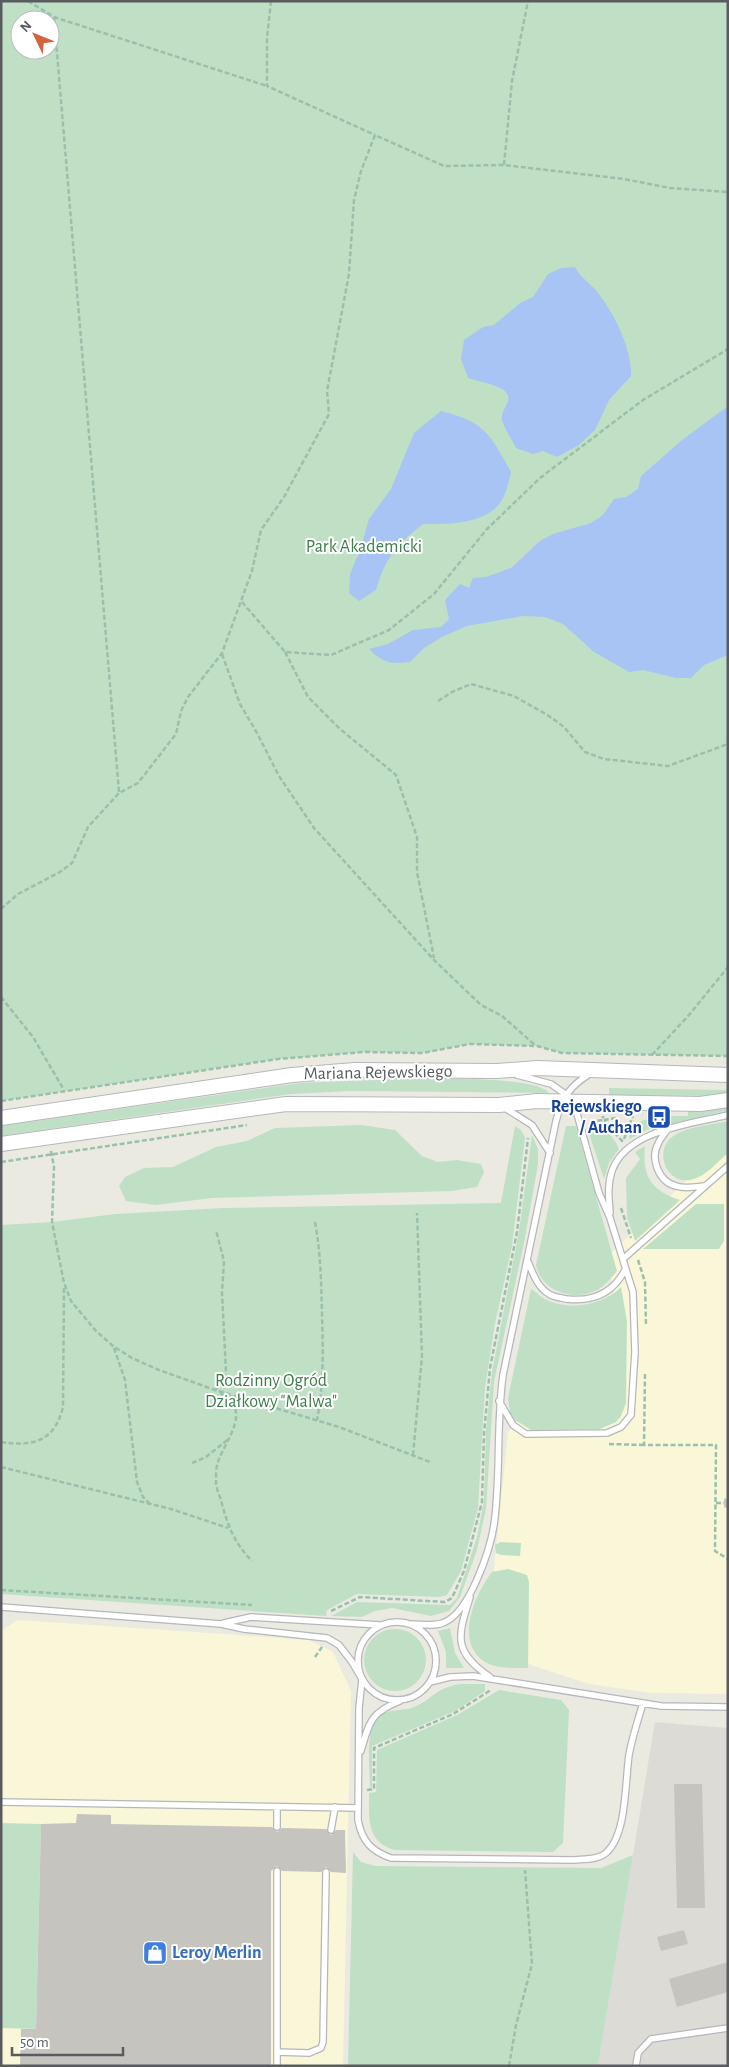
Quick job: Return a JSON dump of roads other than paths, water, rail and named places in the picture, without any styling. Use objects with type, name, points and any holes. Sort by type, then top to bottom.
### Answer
[{"type":"street","name":"Mariana Rejewskiego","points":[[1,1118],[318,1072],[371,1070],[497,1071],[538,1068],[728,1075]]},
{"type":"street","name":"Mariana Rejewskiego","points":[[1,1144],[286,1104],[499,1105],[567,1099],[602,1102],[700,1104],[728,1100]]},
{"type":"lane","points":[[492,1678],[474,1666],[461,1646],[460,1636],[494,1526],[499,1401],[550,1153],[567,1099],[577,1082],[599,1070]]},
{"type":"lane","points":[[497,1071],[528,1076],[551,1084],[567,1099],[580,1122],[599,1193],[610,1218],[633,1292],[635,1317],[633,1407],[626,1422],[614,1431],[599,1434],[526,1434],[513,1425],[499,1401]]},
{"type":"lane","points":[[499,1105],[532,1125],[550,1153]]},
{"type":"lane","points":[[610,1218],[610,1179],[615,1165],[627,1149],[647,1136],[728,1115]]},
{"type":"lane","points":[[667,1130],[657,1144],[655,1152],[655,1165],[663,1178],[678,1187],[704,1186]]},
{"type":"lane","points":[[623,1259],[728,1166]]},
{"type":"lane","points":[[528,1262],[539,1285],[549,1295],[570,1299],[596,1298],[603,1295],[625,1270]]},
{"type":"lane","points":[[479,1572],[464,1604],[444,1623],[411,1624],[390,1622],[380,1625],[370,1632],[362,1642],[358,1654],[358,1667],[362,1679],[359,1708],[358,1808],[360,1832],[372,1849],[391,1858],[591,1859],[606,1854],[615,1842],[619,1830],[629,1754],[643,1703]]},
{"type":"lane","points":[[1,1608],[221,1624],[244,1629],[327,1638],[339,1644],[369,1689],[379,1696],[391,1700],[404,1700]]},
{"type":"lane","points":[[221,1624],[250,1617],[380,1625]]},
{"type":"lane","points":[[359,1760],[368,1724],[376,1714],[414,1696],[430,1682],[435,1672],[434,1649],[421,1630],[411,1624]]},
{"type":"lane","points":[[430,1682],[450,1677],[473,1676],[643,1703],[679,1707],[728,1707]]},
{"type":"lane","points":[[1,1802],[358,1808]]},
{"type":"lane","points":[[277,1807],[277,1827]]},
{"type":"lane","points":[[331,1830],[335,1807]]},
{"type":"lane","points":[[277,1871],[277,2066]]},
{"type":"lane","points":[[278,2052],[309,2053],[321,2048],[323,2042],[326,1872]]},
{"type":"lane","points":[[636,2066],[638,2053],[651,2039],[728,2028]]},
{"type":"water","points":[[575,267],[580,275],[598,293],[616,322],[629,355],[631,376],[609,400],[595,430],[579,445],[557,457],[543,451],[533,454],[516,448],[504,427],[502,417],[508,401],[508,396],[505,392],[494,385],[468,378],[461,359],[464,340],[483,327],[494,325],[520,303],[533,297],[548,274],[561,268]]},
{"type":"water","points":[[728,406],[728,655],[704,665],[691,678],[676,678],[643,670],[629,672],[594,652],[563,624],[545,617],[523,616],[467,626],[442,637],[424,648],[410,662],[387,662],[369,649],[388,644],[413,630],[441,627],[449,619],[445,600],[460,584],[469,588],[473,578],[486,577],[511,568],[540,541],[553,534],[591,523],[603,515],[614,499],[626,497],[638,489],[641,476],[681,441]]},
{"type":"water","points":[[441,411],[456,415],[477,425],[491,439],[511,472],[503,498],[497,507],[478,518],[455,523],[423,524],[393,552],[384,568],[376,590],[359,601],[349,593],[350,574],[360,550],[369,519],[391,489],[414,433]]},
{"type":"place","name":"Rejewskiego / Auchan","points":[[659,1117]]},
{"type":"place","name":"Leroy Merlin","points":[[155,1953]]},
{"type":"park label","name":"Park Akademicki","points":[[364,547]]},
{"type":"park label","name":"Rodzinny Ogród Działkowy \"Malwa\"","points":[[271,1391]]}]
